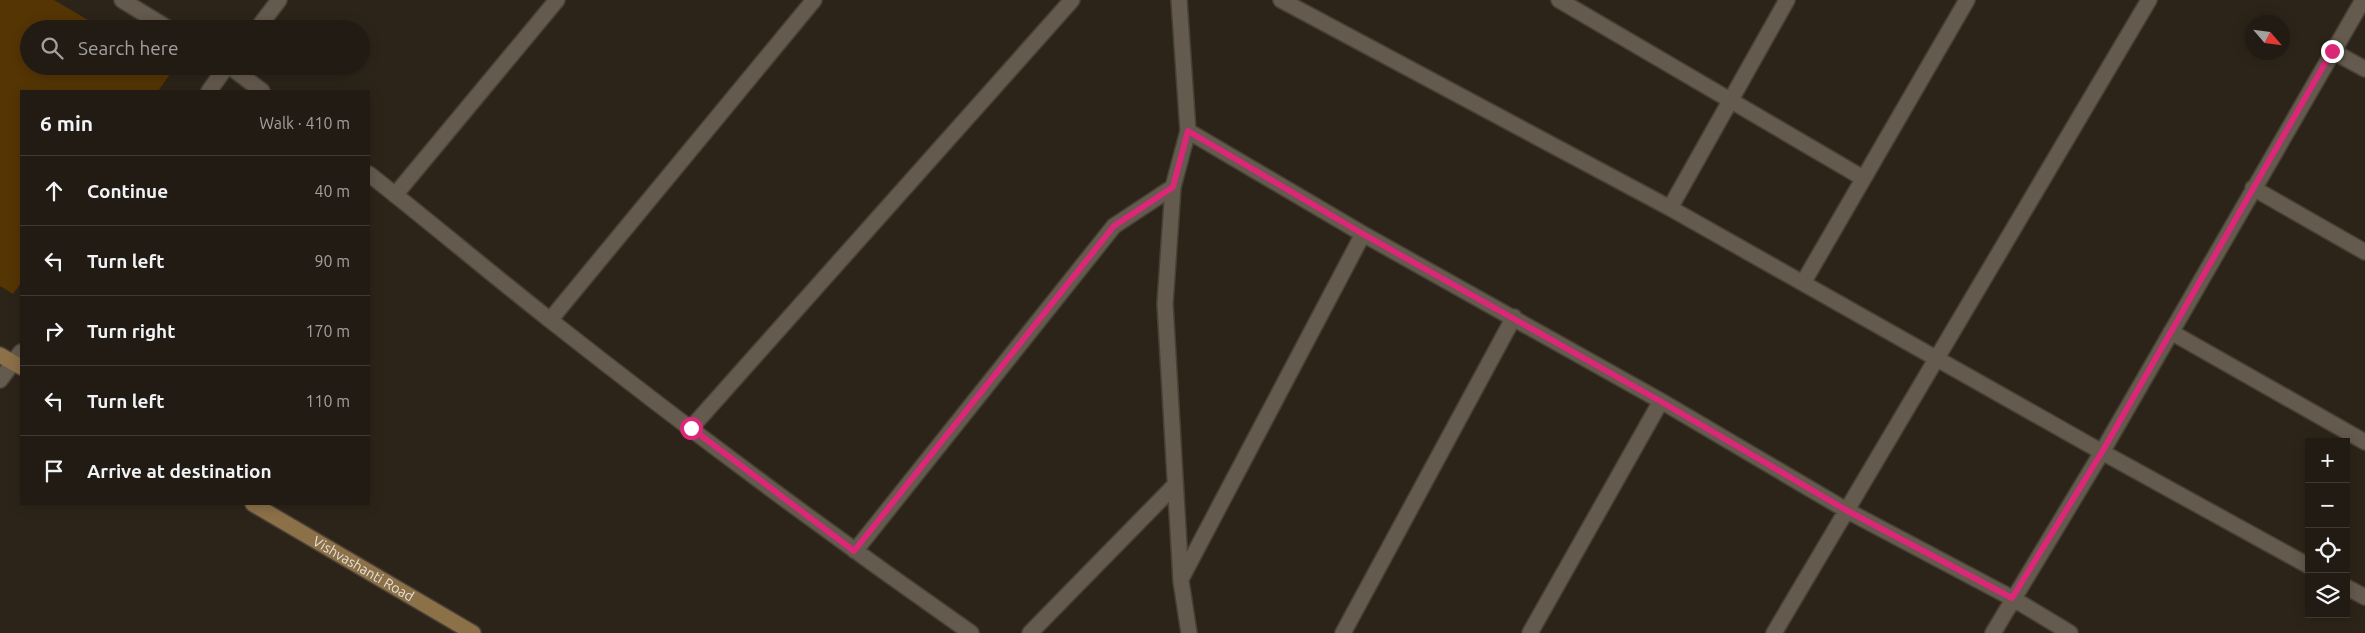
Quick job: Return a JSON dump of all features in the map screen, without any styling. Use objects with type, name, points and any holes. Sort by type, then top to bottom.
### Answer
[{"type":"street","points":[[122,0],[154,20]]},
{"type":"street","points":[[264,20],[280,0]]},
{"type":"street","points":[[395,195],[557,0]]},
{"type":"street","points":[[550,320],[814,0]]},
{"type":"street","points":[[691,428],[1072,0]]},
{"type":"street","points":[[1179,0],[1188,131],[1173,187],[1165,304],[1181,581],[1189,633]]},
{"type":"street","points":[[1282,0],[1670,208],[2102,452],[2305,564]]},
{"type":"street","points":[[1559,0],[1863,178]]},
{"type":"street","points":[[1670,208],[1787,0]]},
{"type":"street","points":[[1803,283],[1967,0]]},
{"type":"street","points":[[1774,633],[2149,0]]},
{"type":"street","points":[[1993,633],[2012,598],[2102,452],[2363,0]]},
{"type":"street","points":[[2332,51],[2365,69]]},
{"type":"street","points":[[210,90],[221,75]]},
{"type":"street","points":[[240,75],[261,90]]},
{"type":"street","points":[[1188,131],[1363,234],[1514,317],[1846,510],[2012,598],[2070,633]]},
{"type":"street","points":[[370,175],[550,320],[691,428],[854,551],[971,633]]},
{"type":"street","points":[[854,551],[1114,226],[1173,187]]},
{"type":"street","points":[[2253,188],[2365,252]]},
{"type":"street","points":[[1181,581],[1363,234]]},
{"type":"street","points":[[1343,633],[1514,317]]},
{"type":"street","points":[[2170,332],[2365,442]]},
{"type":"street","points":[[0,355],[19,361],[0,380]]},
{"type":"street","points":[[1530,633],[1660,401]]},
{"type":"street","points":[[1030,633],[1175,486]]},
{"type":"street","name":"Vishvashanti Road","points":[[255,505],[473,633]]},
{"type":"street","points":[[2350,588],[2365,597]]},
{"type":"shaded area","points":[[0,0],[54,0],[88,20],[20,20],[20,75],[169,75],[159,90],[20,90],[20,284],[13,294],[0,286]]},
{"type":"route","points":[[691,428],[854,551],[1114,226],[1173,187],[1188,131],[1363,234],[1514,317],[1846,510],[2012,598],[2102,452],[2332,51]]}]
